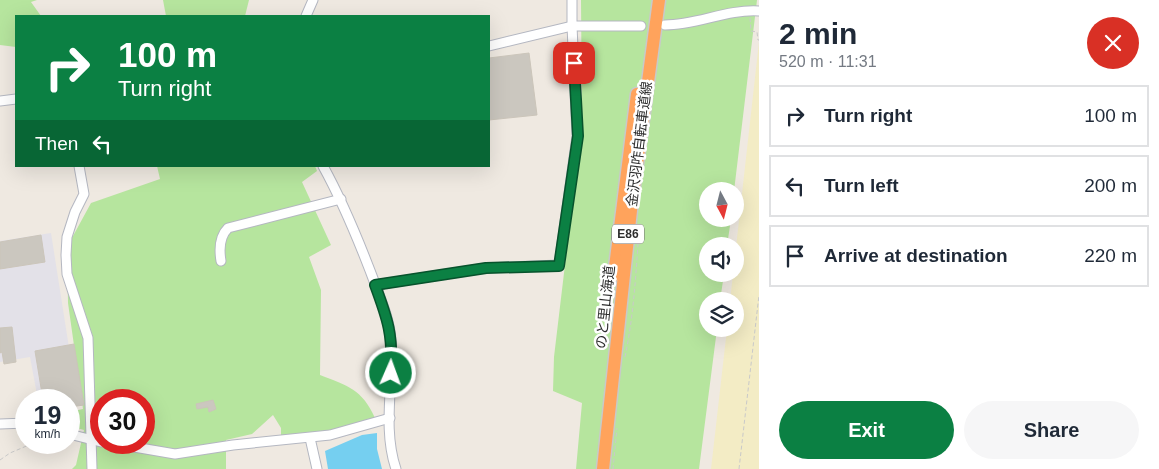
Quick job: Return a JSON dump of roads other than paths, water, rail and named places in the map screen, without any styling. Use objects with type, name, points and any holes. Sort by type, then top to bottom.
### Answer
[{"type":"highway","name":"のと里山海道","points":[[594,469],[622,201],[650,0]]},
{"type":"highway","name":"のと里山海道","points":[[603,469],[631,210],[659,0]]},
{"type":"street","points":[[306,15],[313,0]]},
{"type":"street","points":[[375,285],[486,268],[559,266],[578,136],[572,0]]},
{"type":"street","points":[[665,25],[692,22],[745,11],[759,11]]},
{"type":"street","points":[[490,46],[572,26],[641,26]]},
{"type":"street","points":[[0,101],[15,99]]},
{"type":"street","points":[[79,167],[84,194],[75,212],[67,237],[66,255],[67,274],[88,338],[90,389]]},
{"type":"street","points":[[324,167],[341,199],[388,322],[391,339],[390,439],[396,469]]},
{"type":"street","points":[[221,261],[219,248],[224,233],[228,228],[341,199]]},
{"type":"street","points":[[155,451],[175,454],[233,445],[310,438],[330,435],[390,418]]},
{"type":"street","points":[[0,424],[15,423]]},
{"type":"street","points":[[310,438],[317,469]]},
{"type":"street","points":[[92,454],[92,469]]},
{"type":"water","points":[[377,433],[377,449],[382,469],[328,469],[325,451],[362,435]]}]
